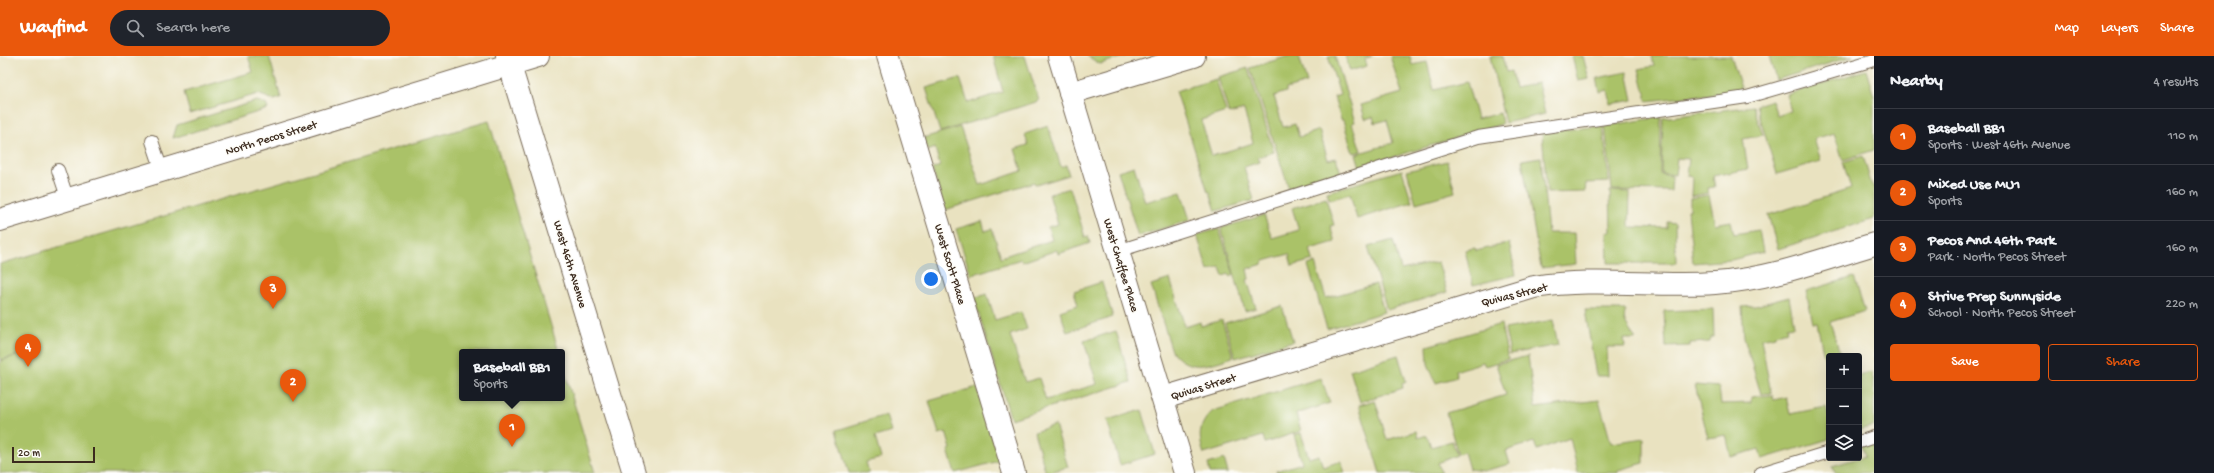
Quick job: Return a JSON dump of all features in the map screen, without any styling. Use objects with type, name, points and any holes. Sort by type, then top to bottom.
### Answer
[{"type":"street","name":"North Pecos Street","points":[[1,221],[508,60],[538,56]]},
{"type":"street","name":"West Scott Place","points":[[888,56],[1014,473]]},
{"type":"street","name":"West Chaffee Place","points":[[1059,56],[1185,473]]},
{"type":"street","points":[[1070,93],[1194,56]]},
{"type":"street","name":"West 46th Avenue","points":[[508,60],[634,473]]},
{"type":"street","name":"Quivas Street","points":[[1163,398],[1534,287],[1574,282],[1677,284],[1736,281],[1791,269],[1874,244]]},
{"type":"lane","points":[[1118,251],[1478,137],[1747,97],[1874,60]]},
{"type":"lane","points":[[152,141],[162,171]]},
{"type":"lane","points":[[58,170],[68,200]]},
{"type":"lane","points":[[1862,441],[1874,437]]},
{"type":"lane","points":[[1761,473],[1826,453]]},
{"type":"green space","points":[[248,56],[269,56],[281,98],[274,100],[258,94],[190,114],[184,92],[253,72]]},
{"type":"green space","points":[[993,56],[1025,56],[1039,101],[940,132],[926,88],[960,78],[968,103],[1003,92]]},
{"type":"green space","points":[[1087,56],[1127,56],[1100,64]]},
{"type":"green space","points":[[1289,56],[1299,56],[1307,83],[1286,89],[1286,92],[1274,96],[1283,127],[1295,124],[1299,137],[1319,130],[1328,160],[1336,158],[1341,173],[1289,189],[1250,68]]},
{"type":"green space","points":[[1328,56],[1335,56],[1355,122],[1352,123],[1361,151],[1354,153],[1352,150],[1343,120],[1341,120],[1334,97],[1340,95]]},
{"type":"green space","points":[[1345,56],[1372,56],[1365,59],[1367,66],[1350,71]]},
{"type":"green space","points":[[1390,56],[1410,56],[1412,65],[1427,62],[1434,90],[1467,82],[1477,119],[1500,113],[1502,124],[1360,167],[1356,154],[1393,143],[1387,120],[1375,123],[1373,117],[1365,119],[1361,105],[1402,93]]},
{"type":"green space","points":[[1490,56],[1502,56],[1506,72],[1511,71],[1515,88],[1538,83],[1545,114],[1505,123]]},
{"type":"green space","points":[[1572,56],[1583,56],[1589,79],[1578,81]]},
{"type":"green space","points":[[1652,56],[1731,56],[1742,91],[1647,101],[1639,69],[1654,66]]},
{"type":"green space","points":[[1769,56],[1853,56],[1776,80]]},
{"type":"green space","points":[[1248,68],[1274,152],[1258,157],[1260,162],[1244,167],[1254,200],[1216,211],[1210,192],[1208,192],[1176,91],[1216,79],[1226,112],[1201,120],[1212,156],[1253,143],[1244,110],[1229,114],[1218,77]]},
{"type":"green space","points":[[1866,70],[1874,96],[1874,150],[1843,160],[1834,133],[1814,139],[1821,161],[1777,174],[1756,105],[1772,100],[1777,116],[1791,111],[1786,95]]},
{"type":"green space","points":[[1627,72],[1633,100],[1611,104],[1608,90],[1600,92],[1597,78]]},
{"type":"green space","points":[[257,101],[266,104],[268,109],[173,138],[177,125]]},
{"type":"green space","points":[[1753,106],[1763,135],[1743,139],[1748,169],[1713,176],[1715,187],[1708,188],[1708,193],[1691,196],[1692,177],[1687,176],[1689,159],[1677,158],[1675,175],[1661,173],[1663,118]]},
{"type":"green space","points":[[1661,117],[1660,174],[1672,176],[1671,191],[1612,190],[1605,126]]},
{"type":"green space","points":[[489,121],[558,349],[459,349],[459,401],[565,401],[565,373],[595,473],[0,473],[0,361],[19,355],[0,360],[0,264]]},
{"type":"green space","points":[[1048,126],[1061,167],[1066,165],[1069,175],[1036,185],[1034,182],[945,210],[932,169],[940,166],[935,148],[928,151],[923,138],[960,127],[980,185],[1022,171],[1015,149],[1028,145],[1025,134]]},
{"type":"green space","points":[[1603,126],[1609,182],[1586,183],[1585,192],[1547,193],[1542,132]]},
{"type":"green space","points":[[1863,156],[1872,186],[1874,186],[1874,219],[1778,249],[1768,215],[1851,189],[1843,162]]},
{"type":"green space","points":[[1541,157],[1548,233],[1574,233],[1576,264],[1541,268],[1522,160]]},
{"type":"green space","points":[[1447,161],[1455,192],[1416,203],[1407,171]]},
{"type":"green space","points":[[1134,166],[1145,202],[1181,192],[1190,220],[1138,236],[1118,171]]},
{"type":"green space","points":[[1402,170],[1412,202],[1357,219],[1350,194],[1329,200],[1327,192]]},
{"type":"green space","points":[[1070,188],[1085,237],[1088,236],[1090,243],[1058,254],[1057,250],[1022,262],[1021,259],[971,275],[956,229],[982,221],[985,231],[992,229],[1001,257],[1052,240],[1048,227],[1058,224],[1049,194]]},
{"type":"green space","points":[[1610,191],[1630,192],[1629,227],[1667,228],[1667,222],[1675,223],[1676,263],[1608,263],[1607,232],[1611,232]]},
{"type":"green space","points":[[1709,195],[1715,224],[1731,221],[1734,234],[1759,230],[1763,252],[1731,260],[1693,263],[1688,210],[1690,210],[1690,198]]},
{"type":"green space","points":[[1326,198],[1334,225],[1330,226],[1335,242],[1310,249],[1313,260],[1292,266],[1289,254],[1264,261],[1263,264],[1247,269],[1249,279],[1247,280],[1256,308],[1245,311],[1221,228],[1264,215],[1272,238],[1299,230],[1292,208]]},
{"type":"green space","points":[[1219,229],[1234,275],[1230,277],[1229,274],[1223,276],[1220,267],[1208,271],[1197,235]]},
{"type":"green space","points":[[1393,240],[1401,270],[1438,262],[1447,292],[1387,310],[1368,247]]},
{"type":"green space","points":[[1509,243],[1516,275],[1473,285],[1465,250],[1475,248],[1476,251]]},
{"type":"green space","points":[[1315,263],[1326,298],[1376,284],[1384,312],[1327,329],[1308,265]]},
{"type":"green space","points":[[1854,277],[1865,311],[1830,322],[1840,353],[1826,353],[1826,366],[1817,323],[1813,323],[1806,291]]},
{"type":"green space","points":[[1170,279],[1185,327],[1200,322],[1201,326],[1222,320],[1233,357],[1208,364],[1193,365],[1185,363],[1172,351],[1151,285]]},
{"type":"green space","points":[[1102,282],[1113,317],[1067,332],[1060,311],[1078,305],[1074,291]]},
{"type":"green space","points":[[987,294],[995,320],[1021,312],[1027,329],[1010,335],[1025,382],[1039,378],[1046,400],[1097,384],[1084,341],[1116,331],[1131,382],[1011,419],[974,298]]},
{"type":"green space","points":[[1789,297],[1794,326],[1787,327],[1788,331],[1761,339],[1771,393],[1761,394],[1744,338],[1742,307],[1755,306]]},
{"type":"green space","points":[[1282,306],[1293,341],[1235,358],[1225,323]]},
{"type":"green space","points":[[1713,309],[1714,337],[1710,337],[1710,342],[1690,343],[1690,346],[1666,347],[1664,311]]},
{"type":"green space","points":[[1585,310],[1626,310],[1624,318],[1625,322],[1628,329],[1636,339],[1624,339],[1625,347],[1607,347],[1608,376],[1596,376]]},
{"type":"green space","points":[[1553,320],[1558,345],[1510,354],[1505,329]]},
{"type":"green space","points":[[1501,324],[1508,359],[1485,366],[1483,362],[1455,371],[1457,377],[1436,383],[1428,364],[1427,346]]},
{"type":"green space","points":[[1398,355],[1406,381],[1402,383],[1403,388],[1360,402],[1350,370]]},
{"type":"green space","points":[[1528,356],[1535,408],[1599,400],[1611,443],[1644,438],[1644,463],[1618,470],[1618,473],[1578,473],[1570,438],[1537,450],[1534,442],[1506,451],[1510,464],[1483,471],[1469,469],[1464,452],[1458,454],[1446,413],[1506,395],[1496,364]]},
{"type":"green space","points":[[1871,372],[1874,382],[1874,426],[1862,429],[1862,389],[1862,375]]},
{"type":"green space","points":[[1321,378],[1330,403],[1296,414],[1301,431],[1265,443],[1263,436],[1204,454],[1200,436],[1202,426],[1204,421],[1213,411]]},
{"type":"green space","points":[[1695,385],[1719,387],[1721,404],[1751,403],[1751,397],[1772,395],[1774,400],[1786,397],[1790,414],[1826,407],[1826,440],[1762,459],[1759,449],[1731,457],[1726,435],[1708,438]]},
{"type":"green space","points":[[977,387],[999,461],[955,473],[948,450],[951,449],[946,432],[939,434],[929,401]]},
{"type":"green space","points":[[1375,400],[1387,440],[1416,431],[1418,438],[1427,435],[1431,447],[1452,441],[1457,455],[1438,463],[1441,473],[1380,473],[1359,405]]},
{"type":"green space","points":[[1142,410],[1155,454],[1120,465],[1107,420]]},
{"type":"green space","points":[[886,415],[891,432],[875,437],[881,458],[866,462],[869,473],[849,473],[837,430]]},
{"type":"green space","points":[[1055,425],[1068,467],[1046,473],[1034,432]]},
{"type":"green space","points":[[1301,433],[1309,458],[1319,455],[1323,467],[1341,461],[1345,473],[1277,473],[1276,471],[1302,463],[1294,435]]},
{"type":"green space","points":[[1874,441],[1874,473],[1835,473],[1832,466],[1848,461],[1862,461],[1862,457],[1865,456],[1862,445]]},
{"type":"green space","points":[[1224,459],[1228,473],[1210,473],[1208,464]]},
{"type":"place","name":"Pecos And 46th Park","points":[[273,309]]},
{"type":"place","name":"Strive Prep Sunnyside","points":[[28,367]]},
{"type":"place","name":"Mixed Use MU1","points":[[293,402]]},
{"type":"place","name":"Baseball BB1","points":[[512,447]]}]
